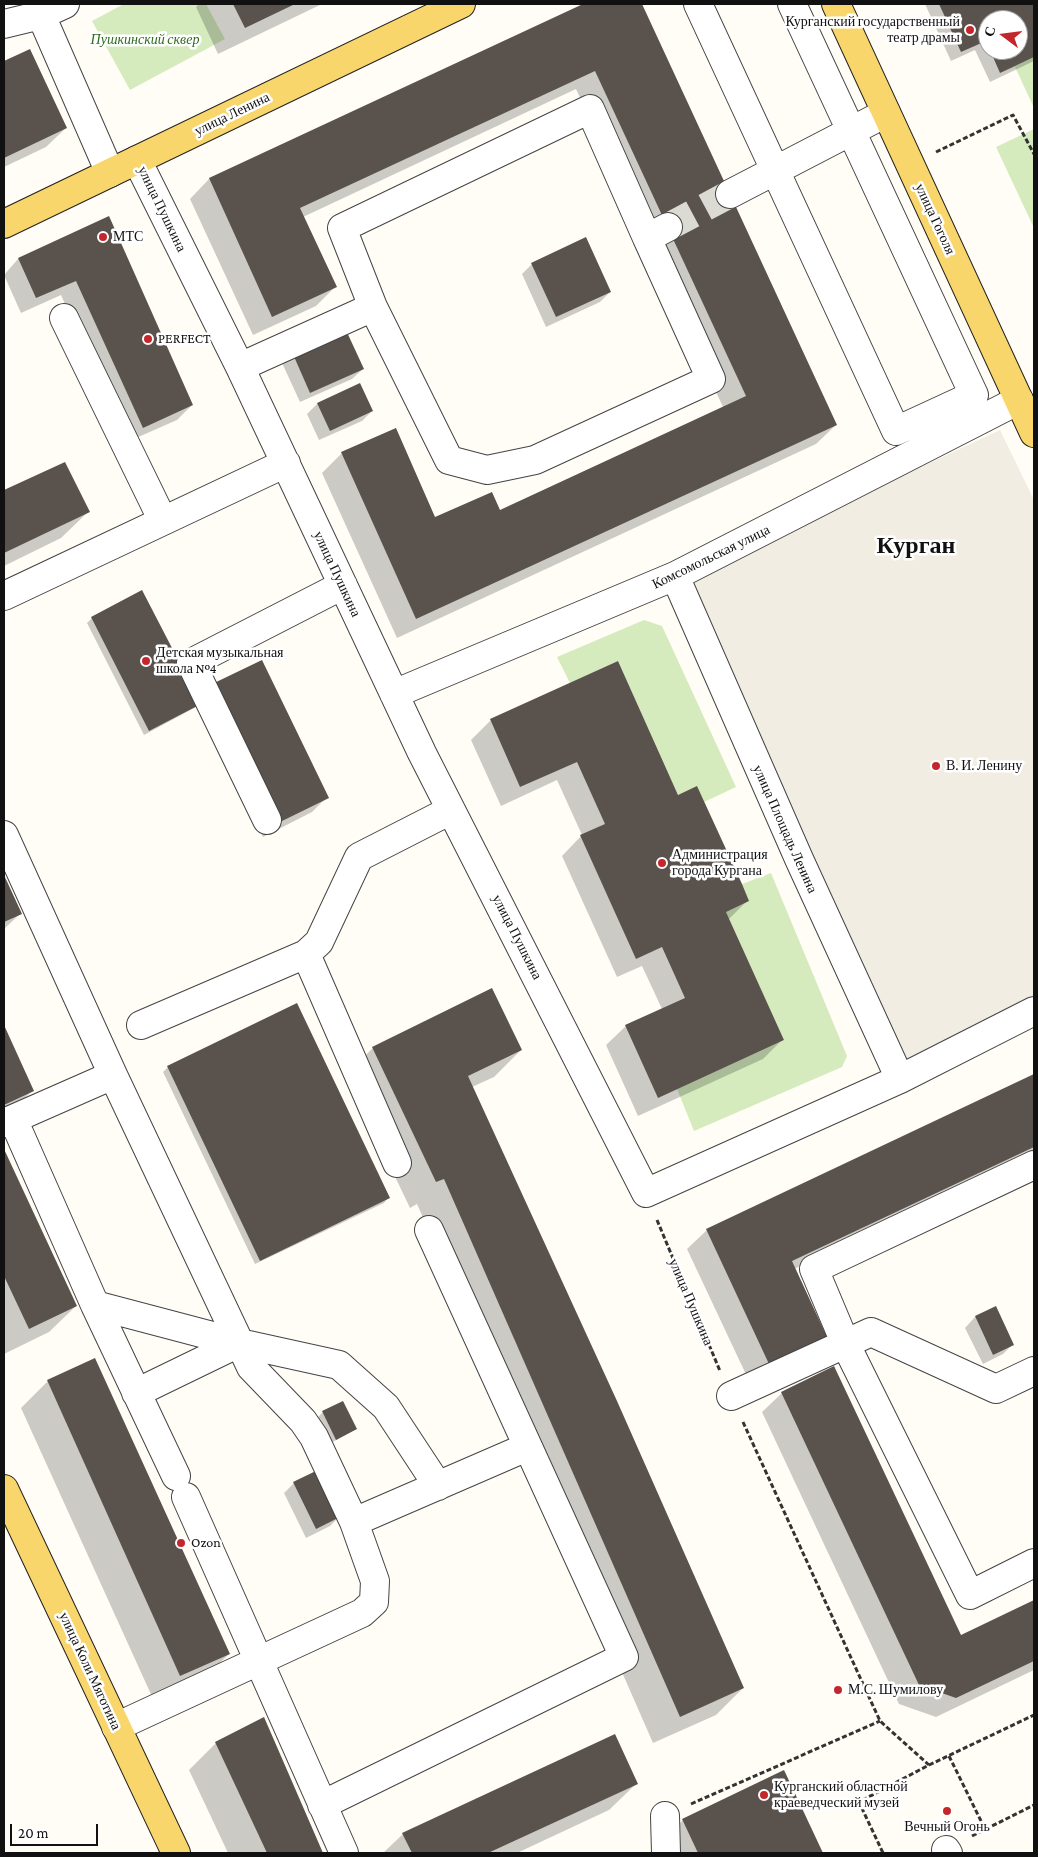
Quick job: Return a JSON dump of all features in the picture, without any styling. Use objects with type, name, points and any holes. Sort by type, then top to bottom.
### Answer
[{"type":"main road","name":"улица Ленина","points":[[4,224],[461,4]]},
{"type":"main road","name":"улица Гоголя","points":[[836,4],[1034,433]]},
{"type":"main road","name":"улица Коли Мяготина","points":[[4,1489],[176,1853]]},
{"type":"street","points":[[4,24],[40,15],[66,4]]},
{"type":"street","points":[[698,4],[896,431],[974,395],[792,4]]},
{"type":"street","points":[[40,15],[110,173]]},
{"type":"street","points":[[590,109],[657,233],[711,380],[535,460],[487,470],[449,460],[374,307],[342,228],[590,109]]},
{"type":"street","points":[[730,194],[886,113]]},
{"type":"street","name":"улица Пушкина","points":[[137,160],[240,367],[422,753],[646,1192]]},
{"type":"street","points":[[240,367],[374,307]]},
{"type":"street","points":[[64,318],[163,521]]},
{"type":"street","name":"Комсомольская улица","points":[[394,694],[675,576],[1019,400]]},
{"type":"street","points":[[4,596],[286,463]]},
{"type":"street","name":"улица Площадь Ленина","points":[[675,576],[799,859],[900,1079]]},
{"type":"street","points":[[267,820],[191,663],[343,585]]},
{"type":"street","points":[[141,1025],[306,954],[318,942],[359,857],[452,810]]},
{"type":"street","points":[[4,835],[239,1343],[251,1367],[303,1421],[314,1437],[354,1522],[375,1581],[374,1602],[362,1613],[258,1663],[116,1727]]},
{"type":"street","points":[[306,954],[397,1163]]},
{"type":"street","points":[[646,1192],[900,1079],[1034,1011]]},
{"type":"street","points":[[114,1075],[8,1121],[181,1487],[344,1853]]},
{"type":"street","points":[[1034,1165],[814,1269],[846,1345],[970,1595],[1034,1563]]},
{"type":"street","points":[[322,1805],[624,1657],[429,1230]]},
{"type":"street","points":[[95,1306],[239,1343],[339,1365],[386,1407],[438,1486]]},
{"type":"street","points":[[730,1396],[846,1345],[871,1332],[996,1389],[1034,1370]]},
{"type":"street","points":[[136,1393],[239,1343]]},
{"type":"street","points":[[354,1522],[527,1447]]},
{"type":"street","points":[[665,1816],[666,1853]]},
{"type":"path","points":[[910,164],[1013,115],[1034,155]]},
{"type":"path","name":"улица Пушкина","points":[[646,1192],[730,1396],[880,1721]]},
{"type":"path","points":[[883,1853],[859,1802],[929,1765],[1034,1715]]},
{"type":"path","points":[[665,1816],[880,1721],[929,1765]]},
{"type":"path","points":[[949,1756],[986,1829]]},
{"type":"path","points":[[947,1852],[986,1829],[1034,1805]]},
{"type":"green space","name":"Пушкинский сквер","points":[[124,4],[206,4],[225,39],[130,90],[92,21]]},
{"type":"green space","points":[[1034,57],[1034,108],[1015,67],[1000,73]]},
{"type":"green space","points":[[1034,129],[1034,228],[996,147]]},
{"type":"green space","points":[[644,620],[662,626],[736,787],[704,802],[697,787],[678,795],[618,661],[570,683],[557,657]]},
{"type":"green space","points":[[771,873],[847,1056],[842,1067],[694,1131],[677,1089],[784,1040],[726,912],[742,884]]},
{"type":"shaded area","points":[[1000,430],[1034,500],[1034,1009],[907,1072],[687,577]]},
{"type":"building","points":[[233,4],[295,4],[245,28]]},
{"type":"building","points":[[583,4],[642,4],[837,425],[416,619],[341,452],[396,428],[435,517],[492,492],[500,510],[746,396],[595,71],[300,208],[337,287],[272,317],[209,178]]},
{"type":"building","name":"Курганский государственный театр драмы","points":[[939,4],[1034,4],[1034,57],[1028,60],[1028,10],[978,10],[978,45],[961,52]]},
{"type":"building","points":[[30,49],[67,128],[4,158],[4,61]]},
{"type":"building","name":"Курганский государственный театр драмы","points":[[994,60],[1028,60],[1000,73]]},
{"type":"building","points":[[109,216],[193,405],[143,428],[76,281],[36,298],[18,258]]},
{"type":"building","points":[[586,237],[611,292],[556,317],[531,263]]},
{"type":"building","points":[[345,328],[364,369],[310,393],[292,352]]},
{"type":"building","points":[[360,383],[373,411],[330,431],[317,403]]},
{"type":"building","points":[[65,462],[90,512],[4,553],[4,490]]},
{"type":"building","name":"Детская музыкальная школа №4","points":[[142,590],[201,704],[149,731],[91,617]]},
{"type":"building","points":[[262,660],[329,798],[278,823],[210,685]]},
{"type":"building","name":"Администрация города Кургана","points":[[618,661],[678,795],[697,786],[742,884],[749,901],[726,912],[784,1040],[658,1098],[625,1025],[685,998],[662,947],[636,959],[580,835],[605,824],[577,762],[520,787],[490,719]]},
{"type":"building","points":[[4,875],[22,914],[4,922]]},
{"type":"building","points":[[492,988],[522,1050],[468,1076],[617,1401],[744,1688],[680,1717],[444,1179],[436,1182],[372,1047]]},
{"type":"building","points":[[297,1003],[390,1198],[260,1261],[167,1066]]},
{"type":"building","points":[[4,1025],[34,1091],[4,1105]]},
{"type":"building","points":[[1034,1074],[1034,1147],[792,1261],[827,1337],[769,1364],[706,1229]]},
{"type":"building","points":[[4,1149],[77,1306],[29,1329],[4,1276]]},
{"type":"building","points":[[996,1306],[1014,1345],[993,1355],[975,1316]]},
{"type":"building","points":[[95,1358],[230,1654],[180,1676],[47,1380]]},
{"type":"building","points":[[834,1366],[961,1635],[1034,1600],[1034,1661],[956,1698],[919,1685],[781,1392]]},
{"type":"building","points":[[343,1401],[357,1429],[336,1440],[322,1411]]},
{"type":"building","points":[[320,1469],[342,1516],[316,1529],[293,1482]]},
{"type":"building","points":[[264,1717],[323,1853],[267,1853],[215,1742]]},
{"type":"building","points":[[615,1734],[638,1784],[488,1853],[412,1853],[402,1833]]},
{"type":"building","name":"Курганский областной краеведческий музей","points":[[784,1770],[823,1853],[698,1853],[682,1819]]},
{"type":"tunnel","points":[[668,227],[730,194]]},
{"type":"place","name":"Курганский государственный театр драмы","points":[[970,30]]},
{"type":"place","name":"МТС","points":[[103,237]]},
{"type":"place","name":"PERFECT","points":[[148,339]]},
{"type":"place","name":"Детская музыкальная школа №4","points":[[146,661]]},
{"type":"place","name":"В. И. Ленину","points":[[936,766]]},
{"type":"place","name":"Администрация города Кургана","points":[[662,863]]},
{"type":"place","name":"Ozon","points":[[181,1543]]},
{"type":"place","name":"М.С. Шумилову","points":[[838,1690]]},
{"type":"place","name":"Курганский областной краеведческий музей","points":[[764,1795]]},
{"type":"place","name":"Вечный Огонь","points":[[947,1811]]},
{"type":"district","name":"Курган","points":[[916,546]]}]
